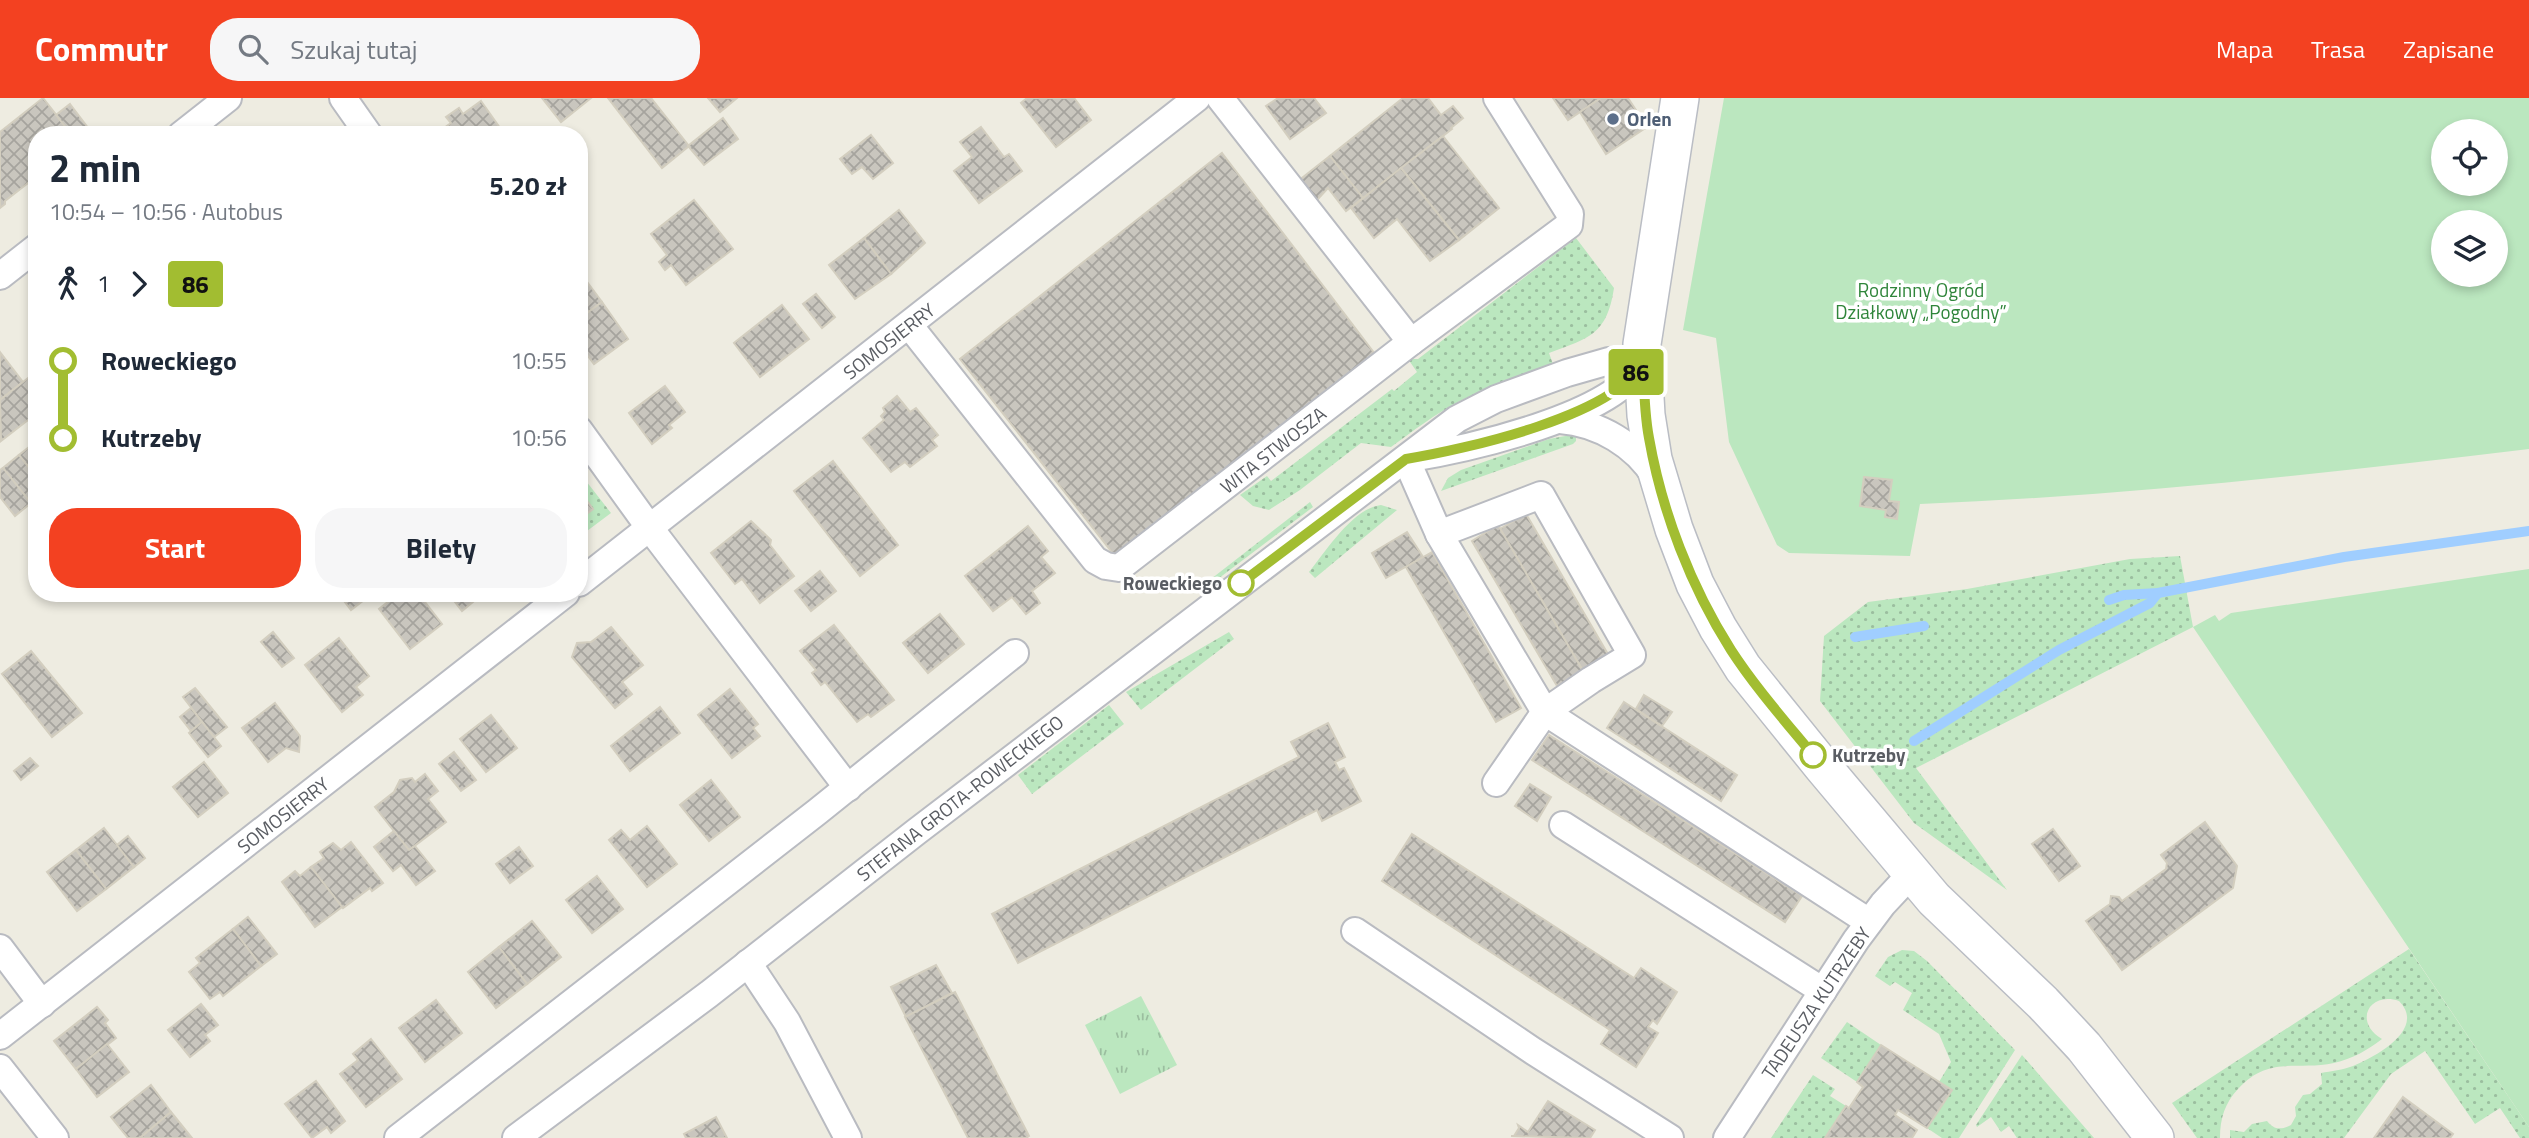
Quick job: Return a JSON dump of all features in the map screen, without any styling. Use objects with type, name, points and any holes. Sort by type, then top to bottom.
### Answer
[{"type":"street","points":[[192,126],[228,98]]},
{"type":"street","points":[[343,98],[363,126]]},
{"type":"street","name":"SOMOSIERRY","points":[[588,576],[1197,98]]},
{"type":"street","points":[[1220,98],[1411,342]]},
{"type":"street","name":"WITA STWOSZA","points":[[909,325],[1095,560],[1119,568],[1411,342],[1569,225],[1570,214],[1497,98]]},
{"type":"street","points":[[1680,98],[1645,314],[1643,359],[1649,437],[1663,494],[1695,584],[1731,649],[1766,698],[1912,873],[1960,925],[2002,962],[2060,1020],[2155,1138]]},
{"type":"street","points":[[0,276],[28,254]]},
{"type":"street","name":"STEFANA GROTA-ROWECKIEGO","points":[[1406,459],[1433,455],[1560,420],[1620,388],[1637,370],[1643,359]]},
{"type":"street","name":"STEFANA GROTA-ROWECKIEGO","points":[[516,1138],[1457,419],[1496,399],[1595,364],[1609,360],[1643,359]]},
{"type":"street","name":"STEFANA GROTA-ROWECKIEGO","points":[[1560,420],[1590,426],[1616,438],[1634,451],[1649,467],[1663,494]]},
{"type":"street","points":[[588,442],[848,788]]},
{"type":"street","points":[[1406,459],[1439,534],[1545,712],[1869,922]]},
{"type":"street","points":[[1439,534],[1541,495],[1632,655],[1545,712],[1496,783]]},
{"type":"street","name":"SOMOSIERRY","points":[[0,1036],[555,602]]},
{"type":"street","points":[[398,1138],[848,788],[1015,653]]},
{"type":"street","points":[[1563,825],[1823,991]]},
{"type":"street","name":"TADEUSZA KUTRZEBY","points":[[1727,1138],[1869,922],[1912,873]]},
{"type":"street","points":[[1355,931],[1670,1138]]},
{"type":"street","points":[[0,948],[41,1004]]},
{"type":"street","points":[[748,963],[787,1022],[848,1138]]},
{"type":"street","points":[[0,1068],[55,1138]]},
{"type":"green space","name":"Rodzinny Ogród Działkowy „Pogodny”","points":[[1724,98],[2529,98],[2529,449],[2149,489],[1920,504],[1910,556],[1789,553],[1777,545],[1729,442],[1716,338],[1683,330]]},
{"type":"green space","points":[[1576,238],[1614,288],[1607,315],[1594,332],[1549,353],[1554,367],[1460,401],[1391,447],[1361,443],[1269,510],[1253,506],[1240,495],[1267,476],[1271,481],[1392,389],[1394,391],[1417,372],[1408,359],[1418,359]]},
{"type":"green space","points":[[1576,434],[1573,444],[1441,491],[1448,478],[1461,470],[1549,439]]},
{"type":"green space","points":[[588,484],[611,513],[588,530],[588,513],[593,509],[588,502]]},
{"type":"green space","points":[[1310,502],[1313,507],[1206,588],[1202,586]]},
{"type":"green space","points":[[1381,505],[1397,510],[1315,578],[1309,572],[1350,522],[1360,514]]},
{"type":"green space","points":[[2180,556],[2193,627],[1916,768],[2007,890],[1914,823],[1820,701],[1824,636],[1868,602],[1967,589],[2130,559]]},
{"type":"green space","points":[[2529,569],[2529,1127],[2193,627],[2215,615],[2219,621],[2231,613]]},
{"type":"green space","points":[[1229,632],[1234,639],[1141,710],[1126,692]]},
{"type":"green space","points":[[1109,705],[1124,724],[1032,794],[1018,775]]},
{"type":"green space","points":[[2409,949],[2529,1127],[2529,1138],[2520,1138],[2500,1108],[2475,1124],[2425,1051],[2391,1074],[2344,1138],[2230,1138],[2230,1130],[2244,1132],[2252,1124],[2267,1121],[2278,1128],[2291,1125],[2296,1116],[2295,1107],[2303,1095],[2310,1094],[2322,1084],[2321,1073],[2353,1066],[2395,1041],[2407,1022],[2406,1011],[2399,1001],[2388,999],[2380,1000],[2368,1010],[2368,1024],[2382,1039],[2377,1043],[2353,1057],[2334,1063],[2283,1066],[2249,1078],[2227,1105],[2222,1117],[2220,1138],[2197,1138],[2172,1103]]},
{"type":"green space","points":[[1902,950],[1914,951],[1927,961],[2015,1050],[1959,1138],[1942,1138],[1927,1128],[1951,1091],[1939,1082],[1951,1062],[1939,1034],[1903,1010],[1912,993],[1895,982],[1890,986],[1875,976],[1888,957]]},
{"type":"green space","points":[[1141,996],[1177,1065],[1120,1094],[1085,1025]]},
{"type":"green space","points":[[1847,1022],[1881,1045],[1857,1082],[1821,1058]]},
{"type":"green space","points":[[2022,1055],[2094,1138],[2017,1138],[2009,1126],[2001,1132],[1991,1117],[1977,1127]]},
{"type":"green space","points":[[1813,1075],[1835,1089],[1830,1096],[1846,1106],[1825,1138],[1771,1138]]},
{"type":"building","points":[[43,98],[65,126],[28,126],[28,183],[0,208],[0,132]]},
{"type":"building","points":[[542,98],[591,98],[561,122]]},
{"type":"building","points":[[608,98],[651,98],[689,146],[662,168]]},
{"type":"building","points":[[708,98],[737,98],[720,112]]},
{"type":"building","points":[[1027,98],[1074,98],[1091,120],[1056,147],[1021,103]]},
{"type":"building","points":[[1278,98],[1314,98],[1326,113],[1290,139],[1266,106]]},
{"type":"building","points":[[1403,98],[1428,98],[1441,115],[1453,106],[1463,118],[1363,198],[1330,156]]},
{"type":"building","points":[[1553,98],[1601,98],[1568,120]]},
{"type":"building","name":"Orlen","points":[[1601,98],[1628,98],[1647,127],[1606,154],[1580,112]]},
{"type":"building","points":[[481,101],[499,126],[447,126],[451,123],[446,117],[459,108],[463,114]]},
{"type":"building","points":[[70,104],[87,126],[65,126],[56,115]]},
{"type":"building","points":[[723,118],[738,139],[704,165],[688,146]]},
{"type":"building","points":[[981,127],[1004,157],[1009,154],[1022,171],[979,203],[954,171],[972,157],[960,142]]},
{"type":"building","points":[[871,135],[893,163],[873,179],[862,167],[852,174],[840,159]]},
{"type":"building","points":[[1443,136],[1499,208],[1459,240],[1401,168]]},
{"type":"building","points":[[1222,153],[1375,354],[1115,556],[960,359]]},
{"type":"building","points":[[1330,156],[1363,198],[1346,211],[1328,188],[1317,200],[1298,181]]},
{"type":"building","points":[[1401,168],[1459,240],[1430,261],[1397,219],[1374,238],[1351,208]]},
{"type":"building","points":[[694,200],[733,249],[686,285],[671,265],[665,270],[659,262],[667,255],[651,234]]},
{"type":"building","points":[[899,210],[925,243],[891,274],[864,238]]},
{"type":"building","points":[[864,238],[891,274],[855,299],[829,265]]},
{"type":"building","points":[[588,283],[602,302],[588,312]]},
{"type":"building","points":[[816,294],[835,317],[822,328],[803,304]]},
{"type":"building","points":[[602,302],[628,339],[594,364],[588,356],[588,312]]},
{"type":"building","points":[[782,305],[809,339],[760,377],[734,343]]},
{"type":"building","points":[[0,352],[23,382],[0,400]]},
{"type":"building","points":[[28,378],[28,420],[1,441],[0,400]]},
{"type":"building","points":[[665,386],[685,412],[669,425],[672,428],[652,444],[629,413]]},
{"type":"building","points":[[897,396],[910,412],[916,408],[938,435],[932,440],[937,446],[910,467],[905,462],[891,472],[863,438],[884,420],[881,416],[885,412],[883,408]]},
{"type":"building","points":[[28,448],[28,466],[19,455]]},
{"type":"building","points":[[19,455],[28,466],[28,499],[3,468]]},
{"type":"building","points":[[833,461],[898,545],[860,576],[794,491]]},
{"type":"building","points":[[3,468],[28,499],[28,505],[15,516],[0,497],[0,470]]},
{"type":"building","points":[[1864,477],[1892,480],[1889,501],[1899,502],[1897,519],[1885,517],[1886,510],[1860,506]]},
{"type":"building","points":[[1526,514],[1609,656],[1583,671],[1500,529]]},
{"type":"building","points":[[751,521],[771,540],[770,545],[794,576],[760,603],[742,579],[735,584],[711,553]]},
{"type":"building","points":[[1498,525],[1583,671],[1557,686],[1472,541]]},
{"type":"building","points":[[1028,526],[1048,551],[1041,557],[1055,573],[1032,591],[1040,603],[1026,614],[1012,597],[993,611],[965,576]]},
{"type":"building","points":[[1407,532],[1423,557],[1386,578],[1372,553]]},
{"type":"building","points":[[1432,552],[1521,708],[1496,722],[1406,567]]},
{"type":"building","points":[[820,571],[836,591],[811,611],[795,591]]},
{"type":"building","points":[[345,602],[361,602],[351,610]]},
{"type":"building","points":[[388,602],[425,602],[442,624],[410,649],[379,609]]},
{"type":"building","points":[[455,602],[473,602],[462,611]]},
{"type":"building","points":[[940,614],[964,644],[928,673],[903,643]]},
{"type":"building","points":[[834,625],[894,700],[871,717],[868,714],[857,722],[825,682],[821,685],[812,673],[816,670],[800,651]]},
{"type":"building","points":[[611,627],[643,665],[622,682],[632,694],[615,708],[572,657],[577,643],[591,642]]},
{"type":"building","points":[[273,632],[294,658],[282,667],[261,642]]},
{"type":"building","points":[[339,638],[369,676],[356,687],[363,695],[342,712],[305,665]]},
{"type":"building","points":[[31,651],[82,713],[52,737],[2,674]]},
{"type":"building","points":[[195,688],[227,727],[214,737],[183,697]]},
{"type":"building","points":[[730,689],[758,724],[753,728],[760,736],[732,758],[698,715]]},
{"type":"building","points":[[1644,695],[1672,712],[1662,726],[1636,709]]},
{"type":"building","points":[[1624,702],[1737,775],[1721,801],[1607,728]]},
{"type":"building","points":[[275,703],[300,736],[299,752],[286,748],[268,762],[242,728]]},
{"type":"building","points":[[660,707],[680,733],[630,771],[611,746]]},
{"type":"building","points":[[191,708],[202,722],[191,731],[180,717]]},
{"type":"building","points":[[491,715],[517,748],[486,772],[460,739]]},
{"type":"building","points":[[202,722],[221,746],[208,757],[189,733]]},
{"type":"building","points":[[1328,723],[1345,757],[1335,762],[1339,770],[1344,768],[1361,801],[1322,821],[1317,810],[1018,963],[992,914],[1299,757],[1291,742]]},
{"type":"building","points":[[1549,735],[1802,896],[1785,922],[1532,760]]},
{"type":"building","points":[[454,752],[476,780],[461,791],[439,764]]},
{"type":"building","points":[[30,758],[38,766],[21,780],[14,771]]},
{"type":"building","points":[[204,762],[228,793],[198,817],[173,787]]},
{"type":"building","points":[[425,774],[438,791],[428,799],[446,822],[409,850],[375,807],[394,792],[400,780],[412,778],[415,782]]},
{"type":"building","points":[[711,780],[740,817],[709,841],[680,805]]},
{"type":"building","points":[[1530,784],[1551,797],[1537,821],[1515,806]]},
{"type":"building","points":[[2205,822],[2237,866],[2233,888],[2122,970],[2086,921],[2110,904],[2111,896],[2119,897],[2122,901],[2166,869],[2167,863],[2161,855]]},
{"type":"building","points":[[647,826],[677,864],[647,887],[609,840],[621,830],[630,840]]},
{"type":"building","points":[[104,828],[134,867],[106,889],[76,850]]},
{"type":"building","points":[[2053,829],[2080,866],[2059,881],[2032,844]]},
{"type":"building","points":[[394,831],[409,850],[415,846],[435,871],[416,885],[401,865],[393,871],[374,847]]},
{"type":"building","points":[[1412,834],[1634,978],[1641,968],[1677,992],[1657,1024],[1653,1020],[1648,1027],[1658,1033],[1636,1067],[1601,1044],[1610,1030],[1382,881]]},
{"type":"building","points":[[128,836],[145,858],[134,867],[117,845]]},
{"type":"building","points":[[351,842],[383,883],[372,891],[370,888],[343,908],[311,867],[324,858],[320,852],[333,843],[341,850]]},
{"type":"building","points":[[519,847],[533,866],[510,883],[496,864]]},
{"type":"building","points":[[76,850],[106,889],[77,911],[47,872]]},
{"type":"building","points":[[311,867],[342,907],[315,927],[282,882],[295,871],[300,876]]},
{"type":"building","points":[[597,876],[623,909],[592,933],[566,900]]},
{"type":"building","points":[[248,917],[277,954],[261,966],[233,929]]},
{"type":"building","points":[[532,921],[561,957],[527,984],[499,947]]},
{"type":"building","points":[[233,929],[261,966],[223,996],[220,992],[210,999],[189,972],[200,963],[196,958]]},
{"type":"building","points":[[499,947],[527,984],[496,1008],[468,972]]},
{"type":"building","points":[[936,965],[952,993],[906,1017],[891,987]]},
{"type":"building","points":[[955,992],[1029,1136],[1026,1138],[968,1138],[905,1017]]},
{"type":"building","points":[[436,1000],[462,1033],[425,1062],[399,1028]]},
{"type":"building","points":[[201,1004],[218,1025],[205,1035],[210,1041],[190,1057],[168,1030]]},
{"type":"building","points":[[97,1007],[108,1020],[105,1023],[116,1038],[76,1069],[54,1041]]},
{"type":"building","points":[[371,1039],[402,1079],[366,1107],[340,1074],[358,1060],[353,1054]]},
{"type":"building","points":[[107,1044],[129,1072],[97,1097],[76,1069]]},
{"type":"building","points":[[1881,1045],[1952,1090],[1927,1128],[1898,1110],[1895,1115],[1917,1130],[1912,1138],[1825,1138],[1846,1106],[1849,1108],[1863,1087],[1857,1082]]},
{"type":"building","points":[[316,1081],[345,1121],[331,1133],[327,1127],[312,1138],[285,1104]]},
{"type":"building","points":[[151,1085],[171,1112],[140,1138],[128,1138],[111,1117]]},
{"type":"building","points":[[2403,1097],[2453,1134],[2450,1138],[2374,1138]]},
{"type":"building","points":[[1548,1101],[1595,1130],[1590,1138],[1511,1136],[1514,1136],[1518,1125],[1528,1132]]},
{"type":"building","points":[[171,1112],[192,1138],[140,1138]]},
{"type":"building","points":[[716,1117],[727,1138],[686,1138],[684,1134]]},
{"type":"waterway","points":[[2109,600],[2124,595],[2158,593],[2344,557],[2529,531]]},
{"type":"waterway","points":[[1914,741],[2059,650],[2150,603],[2158,593]]},
{"type":"waterway","points":[[1855,637],[1924,626]]},
{"type":"bus line","name":"86","points":[[1241,583],[1406,459],[1433,455],[1566,418],[1620,388],[1631,378],[1643,359],[1646,415],[1653,459],[1674,529],[1695,584],[1743,668],[1813,755]]},
{"type":"place","name":"Orlen","points":[[1613,119]]},
{"type":"place","name":"Roweckiego","points":[[1241,583]]},
{"type":"place","name":"Kutrzeby","points":[[1813,755]]}]
